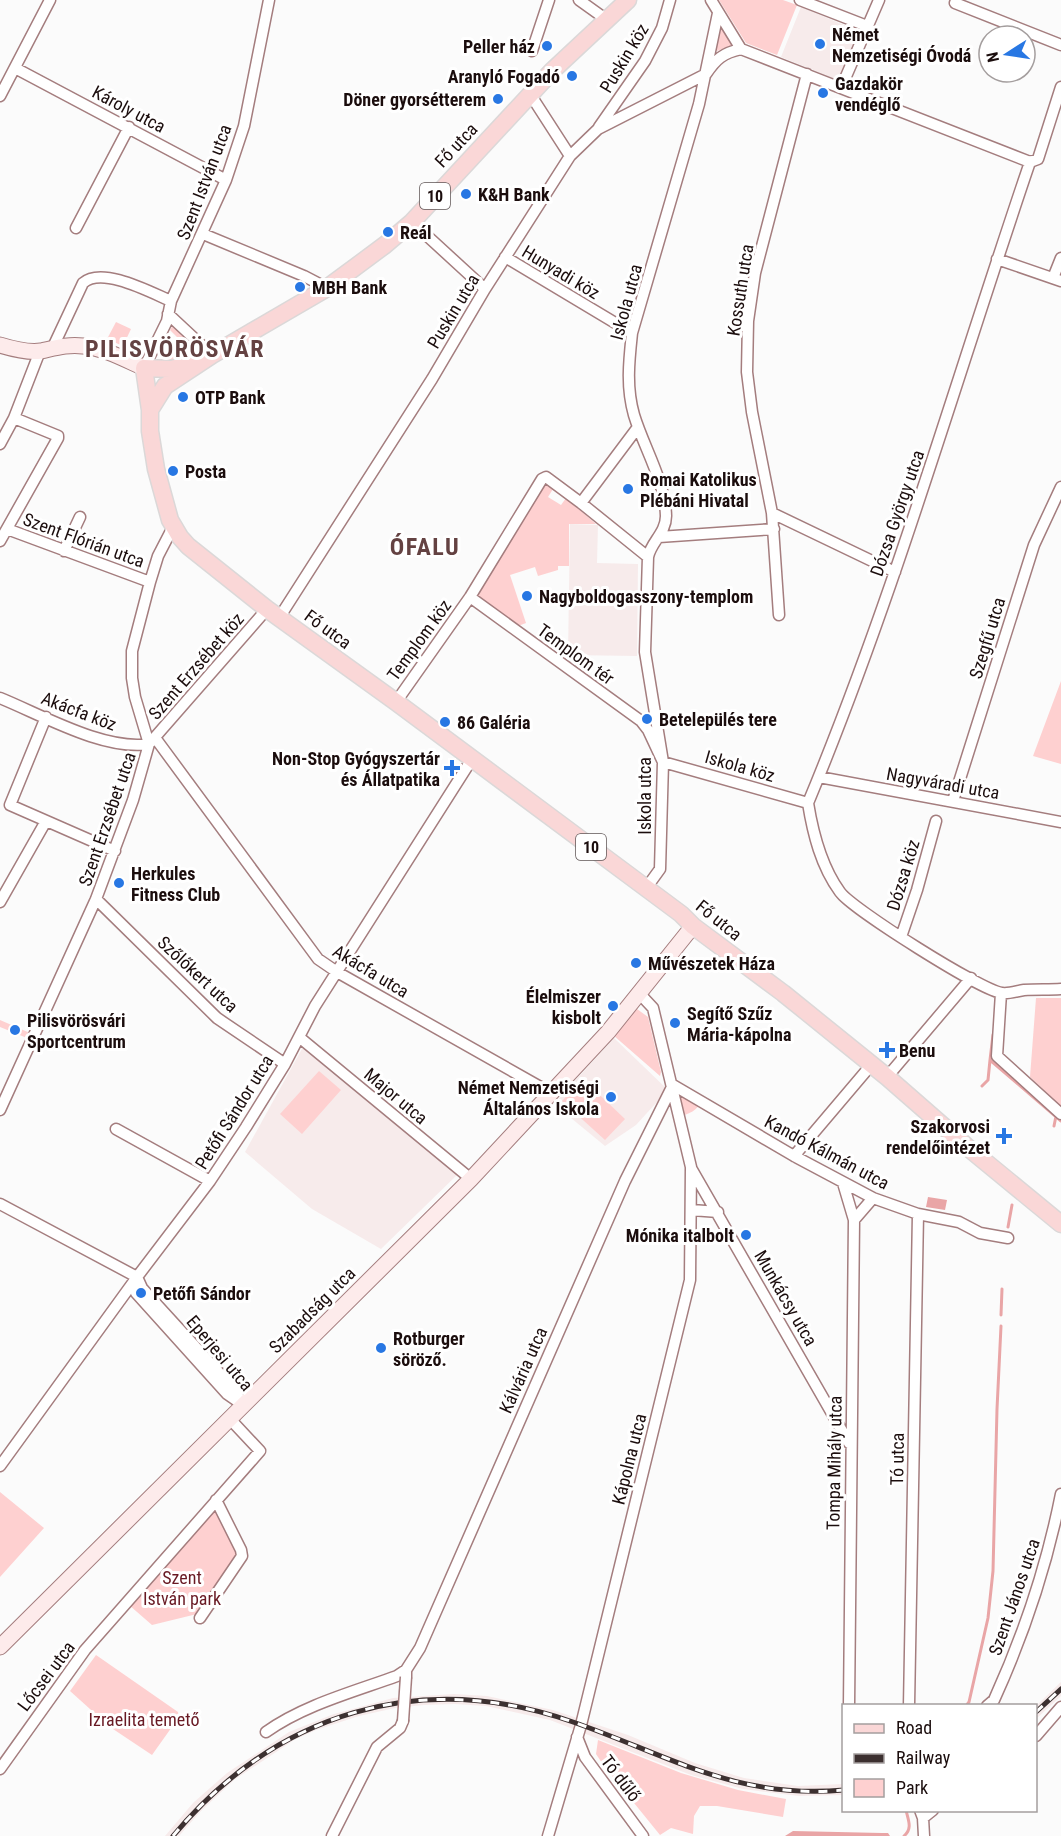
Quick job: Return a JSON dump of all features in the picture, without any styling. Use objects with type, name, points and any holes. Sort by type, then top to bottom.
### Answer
[{"type":"main road","name":"Fő utca","points":[[628,0],[530,94],[412,222],[369,258],[327,288],[207,357],[165,386],[150,410],[152,450],[173,527],[188,546],[273,614],[396,702],[681,914],[693,926],[783,993],[872,1064],[966,1146],[1061,1224]]},
{"type":"main road","points":[[146,370],[176,368],[207,357]]},
{"type":"main road","points":[[146,370],[154,382],[165,386]]},
{"type":"main road","points":[[146,370],[150,410]]},
{"type":"street","points":[[0,96],[50,0]]},
{"type":"street","name":"Szent István utca","points":[[146,370],[171,301],[226,180],[244,126],[269,0]]},
{"type":"street","points":[[532,51],[549,0]]},
{"type":"street","points":[[579,0],[607,20]]},
{"type":"street","name":"Puskin köz","points":[[598,129],[645,61],[662,28],[670,0]]},
{"type":"street","points":[[711,0],[741,49]]},
{"type":"street","points":[[800,0],[867,26]]},
{"type":"street","points":[[841,88],[879,0]]},
{"type":"street","points":[[955,3],[1061,45]]},
{"type":"street","name":"Iskola utca","points":[[646,888],[660,869],[663,762],[645,652],[648,557],[666,519],[657,476],[638,427],[627,381],[632,333],[687,149],[706,74],[718,13]]},
{"type":"street","points":[[706,74],[716,59],[727,52],[741,49],[1030,162]]},
{"type":"street","name":"Károly utca","points":[[15,68],[226,180]]},
{"type":"street","name":"Puskin utca","points":[[273,614],[426,389],[485,289],[570,156],[598,129],[706,74]]},
{"type":"street","name":"Kossuth utca","points":[[779,615],[772,513],[752,412],[747,372],[748,321],[755,273],[807,74]]},
{"type":"street","name":"Dózsa György utca","points":[[808,803],[915,517],[997,259],[1030,162],[1038,159],[1061,87]]},
{"type":"street","points":[[530,94],[570,156]]},
{"type":"street","points":[[76,228],[129,127]]},
{"type":"street","points":[[412,222],[485,289]]},
{"type":"street","points":[[202,234],[304,276],[327,288]]},
{"type":"street","name":"Hunyadi köz","points":[[505,257],[632,333]]},
{"type":"street","points":[[997,259],[1057,279],[1061,258]]},
{"type":"street","points":[[0,444],[46,349],[82,284],[93,278],[103,277],[124,282],[171,301]]},
{"type":"street","points":[[168,314],[207,357]]},
{"type":"street","points":[[0,345],[25,350],[76,345],[92,347],[146,370]]},
{"type":"street","points":[[0,541],[58,438],[58,436],[14,418]]},
{"type":"street","points":[[581,503],[638,427]]},
{"type":"street","points":[[470,597],[542,479],[546,477],[648,557]]},
{"type":"street","name":"Szegfű utca","points":[[953,801],[1034,545],[1061,487]]},
{"type":"street","points":[[772,513],[895,572]]},
{"type":"street","points":[[64,551],[80,517]]},
{"type":"street","name":"Szent Erzsébet utca","points":[[0,1110],[96,899],[133,800],[152,741],[135,697],[132,663],[135,636],[150,582],[173,527]]},
{"type":"street","points":[[659,537],[774,529]]},
{"type":"street","name":"Szent Flórián utca","points":[[7,530],[150,582]]},
{"type":"street","name":"Templom köz","points":[[396,702],[470,597]]},
{"type":"street","name":"Templom tér","points":[[470,597],[641,721],[648,730],[663,762]]},
{"type":"street","name":"Szent Erzsébet köz","points":[[152,741],[177,711],[273,614]]},
{"type":"street","name":"Akácfa köz","points":[[0,698],[97,739],[136,746],[152,741]]},
{"type":"street","points":[[46,717],[9,803],[115,850]]},
{"type":"street","name":"Akácfa utca","points":[[152,741],[318,959],[551,1093]]},
{"type":"street","name":"Petőfi Sándor utca","points":[[0,1466],[137,1277],[210,1181],[285,1064],[315,1006],[472,759]]},
{"type":"street","name":"Iskola köz","points":[[663,762],[808,803]]},
{"type":"street","name":"Nagyváradi utca","points":[[819,777],[1061,822]]},
{"type":"street","points":[[808,803],[820,855],[840,893],[851,905],[970,978],[1001,993],[1061,989]]},
{"type":"street","points":[[0,902],[46,821]]},
{"type":"street","name":"Dózsa köz","points":[[901,937],[936,821]]},
{"type":"street","name":"Szőlőkert utca","points":[[96,899],[217,1018],[285,1064]]},
{"type":"street","name":"Szabadság utca","points":[[0,1647],[471,1179],[608,1032],[693,926]]},
{"type":"street","points":[[887,1077],[970,978]]},
{"type":"street","name":"Kápolna utca","points":[[548,1836],[577,1737],[690,1280],[691,1167],[654,1008],[640,992]]},
{"type":"street","points":[[1001,993],[997,1056],[1061,1114]]},
{"type":"street","name":"Major utca","points":[[299,1037],[471,1179]]},
{"type":"street","points":[[794,1156],[872,1064]]},
{"type":"street","name":"Kandó Kálmán utca","points":[[673,1085],[794,1156],[873,1198],[918,1214],[959,1222],[980,1233],[1008,1238]]},
{"type":"street","name":"Kálvária utca","points":[[332,1836],[377,1748],[400,1728],[403,1721],[406,1674],[420,1648],[625,1181],[673,1085]]},
{"type":"street","points":[[116,1129],[210,1181]]},
{"type":"street","name":"Munkácsy utca","points":[[691,1167],[850,1445]]},
{"type":"street","name":"Tompa Mihály utca","points":[[843,1183],[854,1220],[849,1704]]},
{"type":"street","points":[[854,1220],[873,1198]]},
{"type":"street","points":[[0,1204],[137,1277]]},
{"type":"street","points":[[692,1210],[718,1212]]},
{"type":"street","name":"Tó utca","points":[[909,1704],[918,1214]]},
{"type":"street","name":"Eperjesi utca","points":[[137,1277],[136,1293],[227,1394],[243,1405]]},
{"type":"street","points":[[200,1618],[242,1556],[242,1550],[216,1500],[260,1451],[230,1419]]},
{"type":"street","name":"Szent János utca","points":[[989,1704],[994,1700],[1021,1636],[1053,1535],[1061,1494]]},
{"type":"street","name":"Lőcsei utca","points":[[0,1769],[85,1650],[216,1500]]},
{"type":"street","points":[[266,1732],[281,1721],[302,1711],[406,1674]]},
{"type":"street","points":[[1037,1734],[1061,1707]]},
{"type":"street","name":"Tó dűlő","points":[[577,1737],[585,1757],[643,1836]]},
{"type":"street","points":[[922,1814],[924,1836]]},
{"type":"shaded area","name":"Német Nemzetiségi Óvodá","points":[[801,7],[858,31],[838,80],[781,57]]},
{"type":"shaded area","points":[[570,524],[598,525],[597,563],[638,564],[637,656],[568,655]]},
{"type":"shaded area","name":"Német Nemzetiségi Általános Iskola","points":[[614,1038],[668,1090],[636,1125],[605,1146],[554,1104]]},
{"type":"shaded area","points":[[303,1047],[457,1175],[381,1249],[312,1209],[245,1152]]},
{"type":"shaded area","points":[[928,1197],[947,1200],[945,1210],[926,1207]]},
{"type":"shaded area","points":[[1061,1682],[1061,1696],[1037,1718],[1037,1705]]},
{"type":"shaded area","points":[[454,1694],[487,1696],[553,1710],[628,1735],[695,1763],[744,1778],[798,1786],[842,1784],[842,1795],[799,1796],[743,1789],[691,1775],[550,1720],[486,1706],[424,1705],[395,1708],[359,1716],[294,1740],[234,1780],[200,1812],[179,1836],[165,1836],[193,1803],[227,1773],[289,1732],[334,1714],[393,1698]]},
{"type":"shaded area","points":[[793,1831],[888,1833],[890,1836],[785,1836]]},
{"type":"green space","points":[[719,0],[783,0],[797,5],[777,55],[746,43]]},
{"type":"green space","points":[[721,28],[732,45],[717,51],[716,50]]},
{"type":"green space","points":[[116,322],[131,329],[123,346],[107,339]]},
{"type":"green space","points":[[173,325],[196,349],[180,361],[159,363],[164,355],[175,355],[181,348],[179,339],[170,330]]},
{"type":"green space","points":[[545,484],[553,489],[548,497],[561,505],[566,498],[596,524],[569,524],[569,566],[558,566],[558,570],[538,576],[535,567],[510,575],[526,623],[518,626],[477,596]]},
{"type":"green space","points":[[1061,681],[1061,764],[1033,756]]},
{"type":"green space","points":[[1036,998],[1061,998],[1061,1106],[1030,1077]]},
{"type":"green space","points":[[637,1009],[648,1017],[660,1076],[613,1035]]},
{"type":"green space","name":"Pilisvörösvári Sportcentrum","points":[[0,1020],[30,1033],[27,1038],[0,1027]]},
{"type":"green space","points":[[319,1071],[341,1090],[302,1134],[280,1114]]},
{"type":"green space","points":[[583,1079],[625,1119],[605,1140],[562,1101]]},
{"type":"green space","points":[[677,1089],[701,1103],[697,1108],[681,1116]]},
{"type":"green space","points":[[0,1492],[44,1528],[0,1577]]},
{"type":"green space","name":"Szent István park","points":[[214,1507],[236,1550],[236,1557],[197,1614],[152,1625],[129,1605]]},
{"type":"green space","name":"Izraelita temető","points":[[96,1655],[178,1712],[179,1717],[152,1755],[110,1727],[70,1691]]},
{"type":"green space","points":[[598,1740],[681,1773],[738,1790],[786,1799],[783,1817],[717,1806],[700,1806],[694,1816],[693,1834],[671,1828],[660,1835],[596,1754]]},
{"type":"waterway","points":[[993,1035],[990,1060],[1061,1121]]},
{"type":"waterway","points":[[982,1086],[988,1080],[990,1060]]},
{"type":"waterway","points":[[1054,1126],[1056,1116]]},
{"type":"waterway","points":[[1008,1227],[1012,1205]]},
{"type":"waterway","points":[[1001,1315],[1002,1289]]},
{"type":"waterway","points":[[968,1704],[988,1618],[993,1571],[1001,1326]]},
{"type":"waterway","points":[[904,1836],[909,1827],[907,1812]]},
{"type":"railway","points":[[1037,1711],[1061,1689]]},
{"type":"railway","points":[[173,1836],[213,1794],[257,1759],[304,1732],[354,1713],[406,1702],[460,1700],[516,1706],[573,1722],[672,1761],[736,1782],[806,1791],[842,1790]]},
{"type":"place","name":"Német Nemzetiségi Óvodá","points":[[820,44]]},
{"type":"place","name":"Peller ház","points":[[547,46]]},
{"type":"place","name":"Aranyló Fogadó","points":[[572,76]]},
{"type":"place","name":"Gazdakör vendéglő","points":[[823,93]]},
{"type":"place","name":"Döner gyorsétterem","points":[[498,99]]},
{"type":"place","name":"K&H Bank","points":[[466,194]]},
{"type":"place","name":"Reál","points":[[388,232]]},
{"type":"place","name":"MBH Bank","points":[[300,287]]},
{"type":"place","name":"OTP Bank","points":[[183,397]]},
{"type":"place","name":"Posta","points":[[173,471]]},
{"type":"place","name":"Romai Katolikus Plébáni Hivatal","points":[[628,489]]},
{"type":"place","name":"Nagyboldogasszony-templom","points":[[527,596]]},
{"type":"place","name":"Betelepülés tere","points":[[647,719]]},
{"type":"place","name":"86 Galéria","points":[[445,722]]},
{"type":"place","name":"Non-Stop Gyógyszertár és Állatpatika","points":[[452,768]]},
{"type":"place","name":"Herkules Fitness Club","points":[[119,883]]},
{"type":"place","name":"Művészetek Háza","points":[[636,963]]},
{"type":"place","name":"Élelmiszer kisbolt","points":[[613,1006]]},
{"type":"place","name":"Segítő Szűz Mária-kápolna","points":[[675,1023]]},
{"type":"place","name":"Pilisvörösvári Sportcentrum","points":[[15,1030]]},
{"type":"place","name":"Benu","points":[[887,1050]]},
{"type":"place","name":"Német Nemzetiségi Általános Iskola","points":[[611,1097]]},
{"type":"place","name":"Szakorvosi rendelőintézet","points":[[1004,1136]]},
{"type":"place","name":"Mónika italbolt","points":[[746,1235]]},
{"type":"place","name":"Petőfi Sándor","points":[[141,1293]]},
{"type":"place","name":"Rotburger söröző.","points":[[381,1348]]},
{"type":"district","name":"PILISVÖRÖSVÁR","points":[[175,349]]},
{"type":"district","name":"ÓFALU","points":[[425,547]]}]
